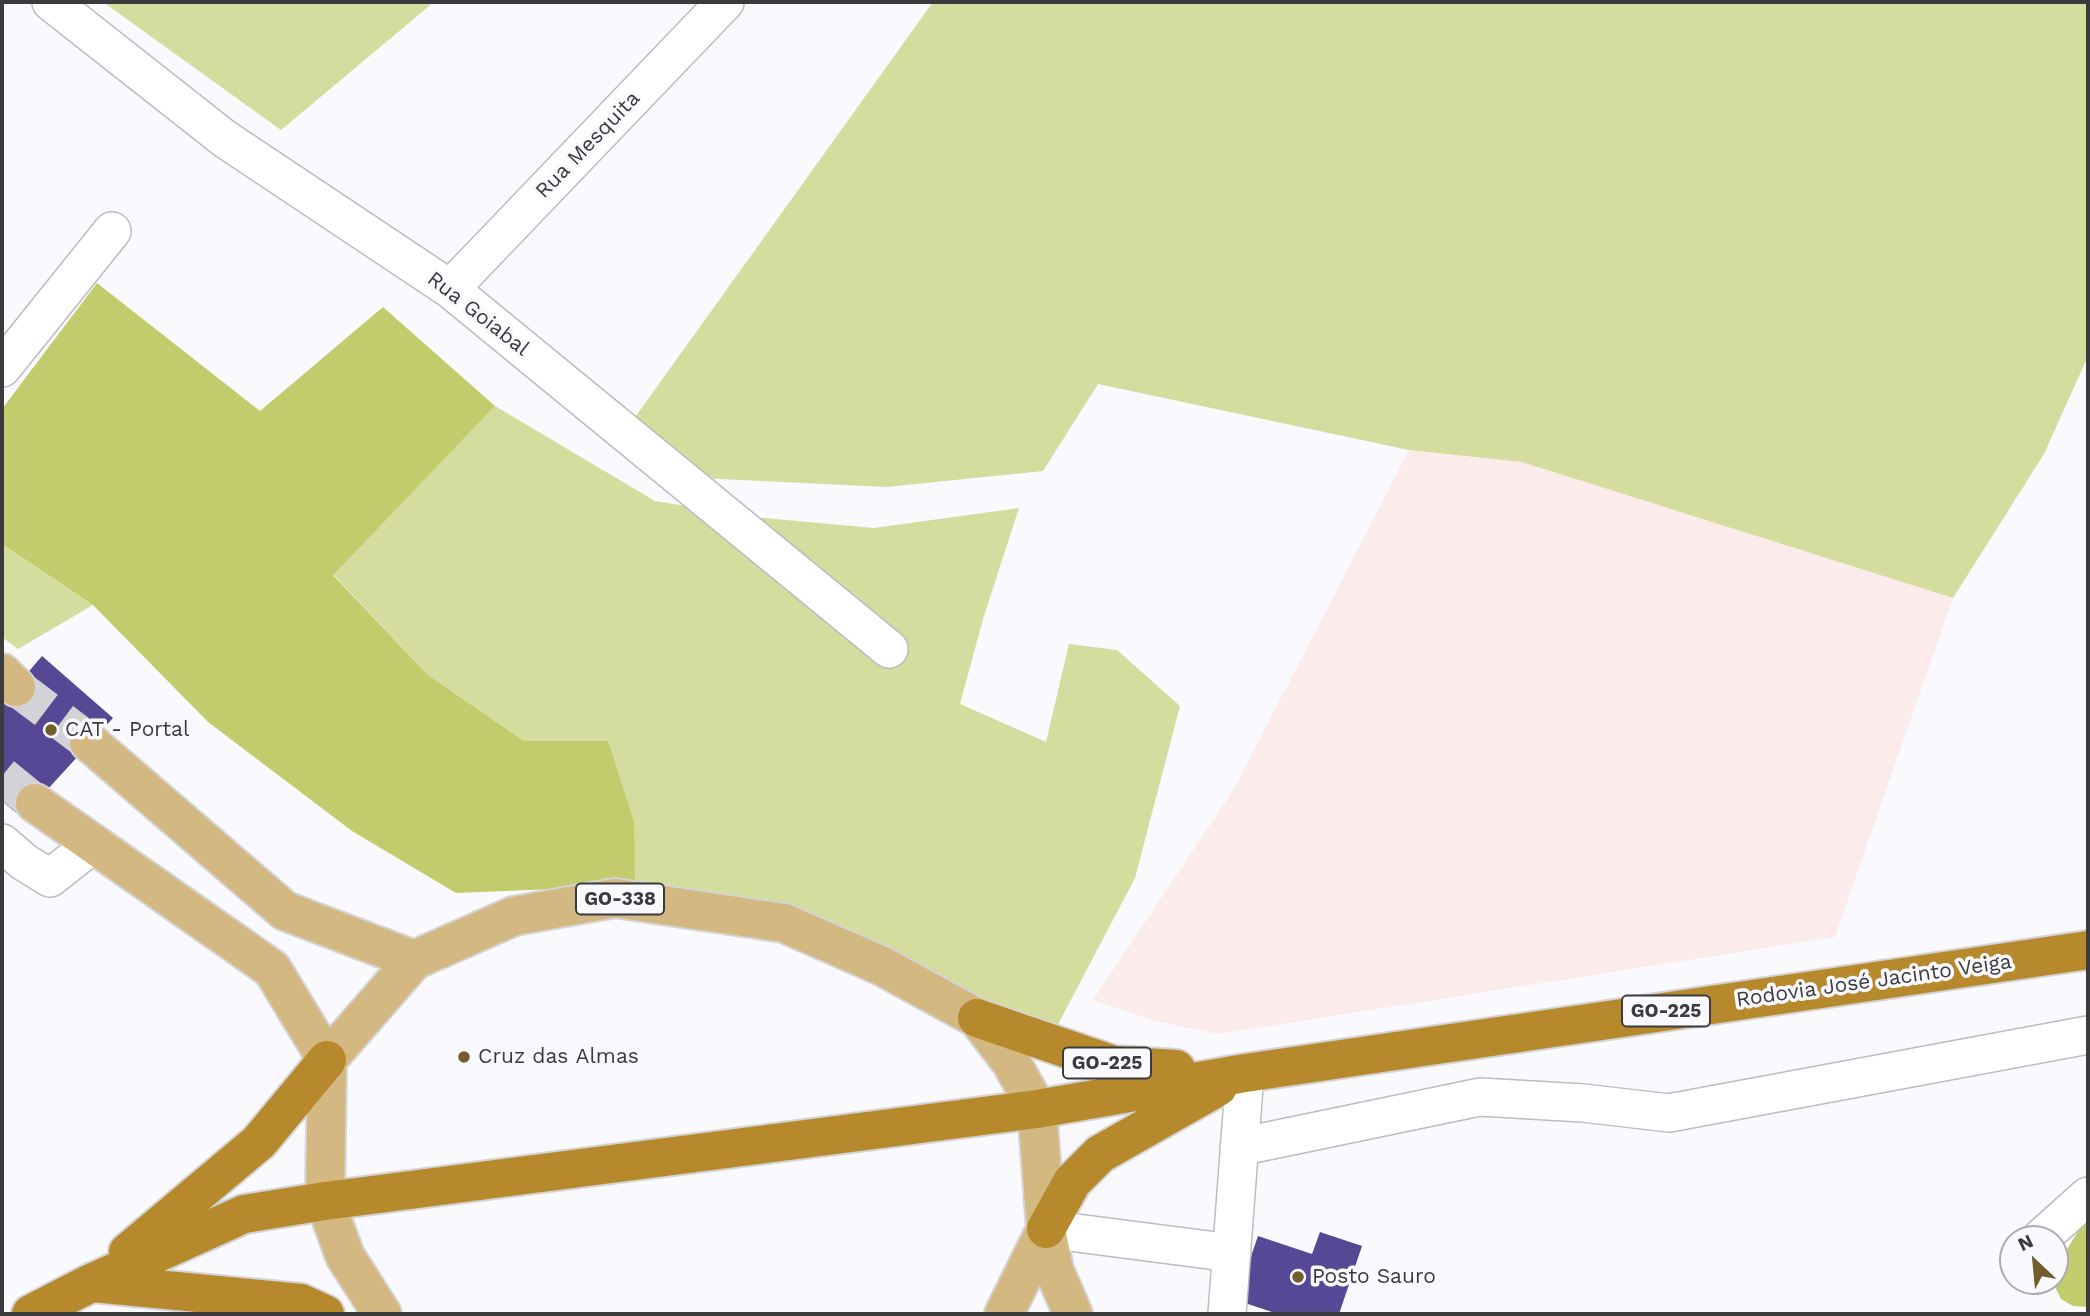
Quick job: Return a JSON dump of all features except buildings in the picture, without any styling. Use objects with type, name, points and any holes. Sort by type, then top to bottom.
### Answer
[{"type":"highway","name":"Rodovia José Jacinto Veiga","points":[[1245,1073],[2088,950]]},
{"type":"highway","name":"GO-225","points":[[977,1018],[1114,1065],[1245,1073]]},
{"type":"highway","name":"GO-338","points":[[31,1314],[91,1283],[259,1142],[327,1060]]},
{"type":"highway","name":"GO-225","points":[[1046,1229],[1072,1182],[1100,1154],[1245,1073]]},
{"type":"highway","points":[[91,1283],[244,1214],[325,1201],[1037,1109],[1245,1073]]},
{"type":"highway","points":[[91,1283],[301,1303],[325,1314]]},
{"type":"main road","points":[[89,742],[285,911],[414,960]]},
{"type":"main road","points":[[35,803],[272,969],[327,1060],[325,1201],[345,1256],[382,1314]]},
{"type":"main road","name":"GO-338","points":[[327,1060],[414,960],[514,916],[615,898],[785,923],[882,966],[977,1018],[1011,1062],[1037,1109],[1046,1229],[1054,1270],[1073,1314]]},
{"type":"main road","points":[[1004,1314],[1046,1229]]},
{"type":"street","name":"Rua Goiabal","points":[[51,2],[225,139],[450,289],[889,649]]},
{"type":"street","name":"Rua Mesquita","points":[[450,289],[725,2]]},
{"type":"street","points":[[2,368],[112,231]]},
{"type":"street","points":[[2,843],[24,862],[50,878],[93,844]]},
{"type":"street","points":[[1239,1146],[1480,1097],[1583,1103],[1669,1113],[2088,1035]]},
{"type":"street","points":[[1227,1314],[1245,1073]]},
{"type":"street","points":[[2056,1225],[2088,1196]]},
{"type":"street","points":[[1046,1229],[1232,1253]]},
{"type":"shaded area","points":[[1409,450],[1522,462],[1953,598],[1835,937],[1218,1034],[1156,1021],[1093,1000],[1234,789]]},
{"type":"green space","points":[[103,2],[434,2],[281,130]]},
{"type":"green space","points":[[933,2],[2088,2],[2088,356],[2044,454],[1953,598],[1522,462],[1409,450],[1098,384],[1043,471],[886,487],[678,477],[623,434]]},
{"type":"green space","points":[[97,283],[260,411],[383,307],[495,406],[333,575],[428,675],[524,741],[608,741],[634,822],[635,894],[554,889],[456,893],[352,831],[208,722],[93,605],[2,544],[2,409]]},
{"type":"green space","points":[[495,406],[655,501],[753,517],[874,528],[1019,508],[983,619],[960,704],[1046,742],[1069,644],[1117,650],[1180,706],[1135,878],[1053,1034],[791,915],[635,894],[608,742],[524,741],[428,675],[333,574]]},
{"type":"green space","points":[[2,544],[93,605],[18,649],[2,637]]},
{"type":"green space","points":[[2088,1220],[2088,1307],[2073,1306],[2059,1295],[2069,1295],[2069,1246]]},
{"type":"tunnel","points":[[16,687],[89,742]]},
{"type":"tunnel","points":[[2,776],[35,803]]},
{"type":"place","name":"CAT - Portal","points":[[51,730]]},
{"type":"place","name":"Cruz das Almas","points":[[464,1057]]},
{"type":"place","name":"Posto Sauro","points":[[1298,1277]]}]
